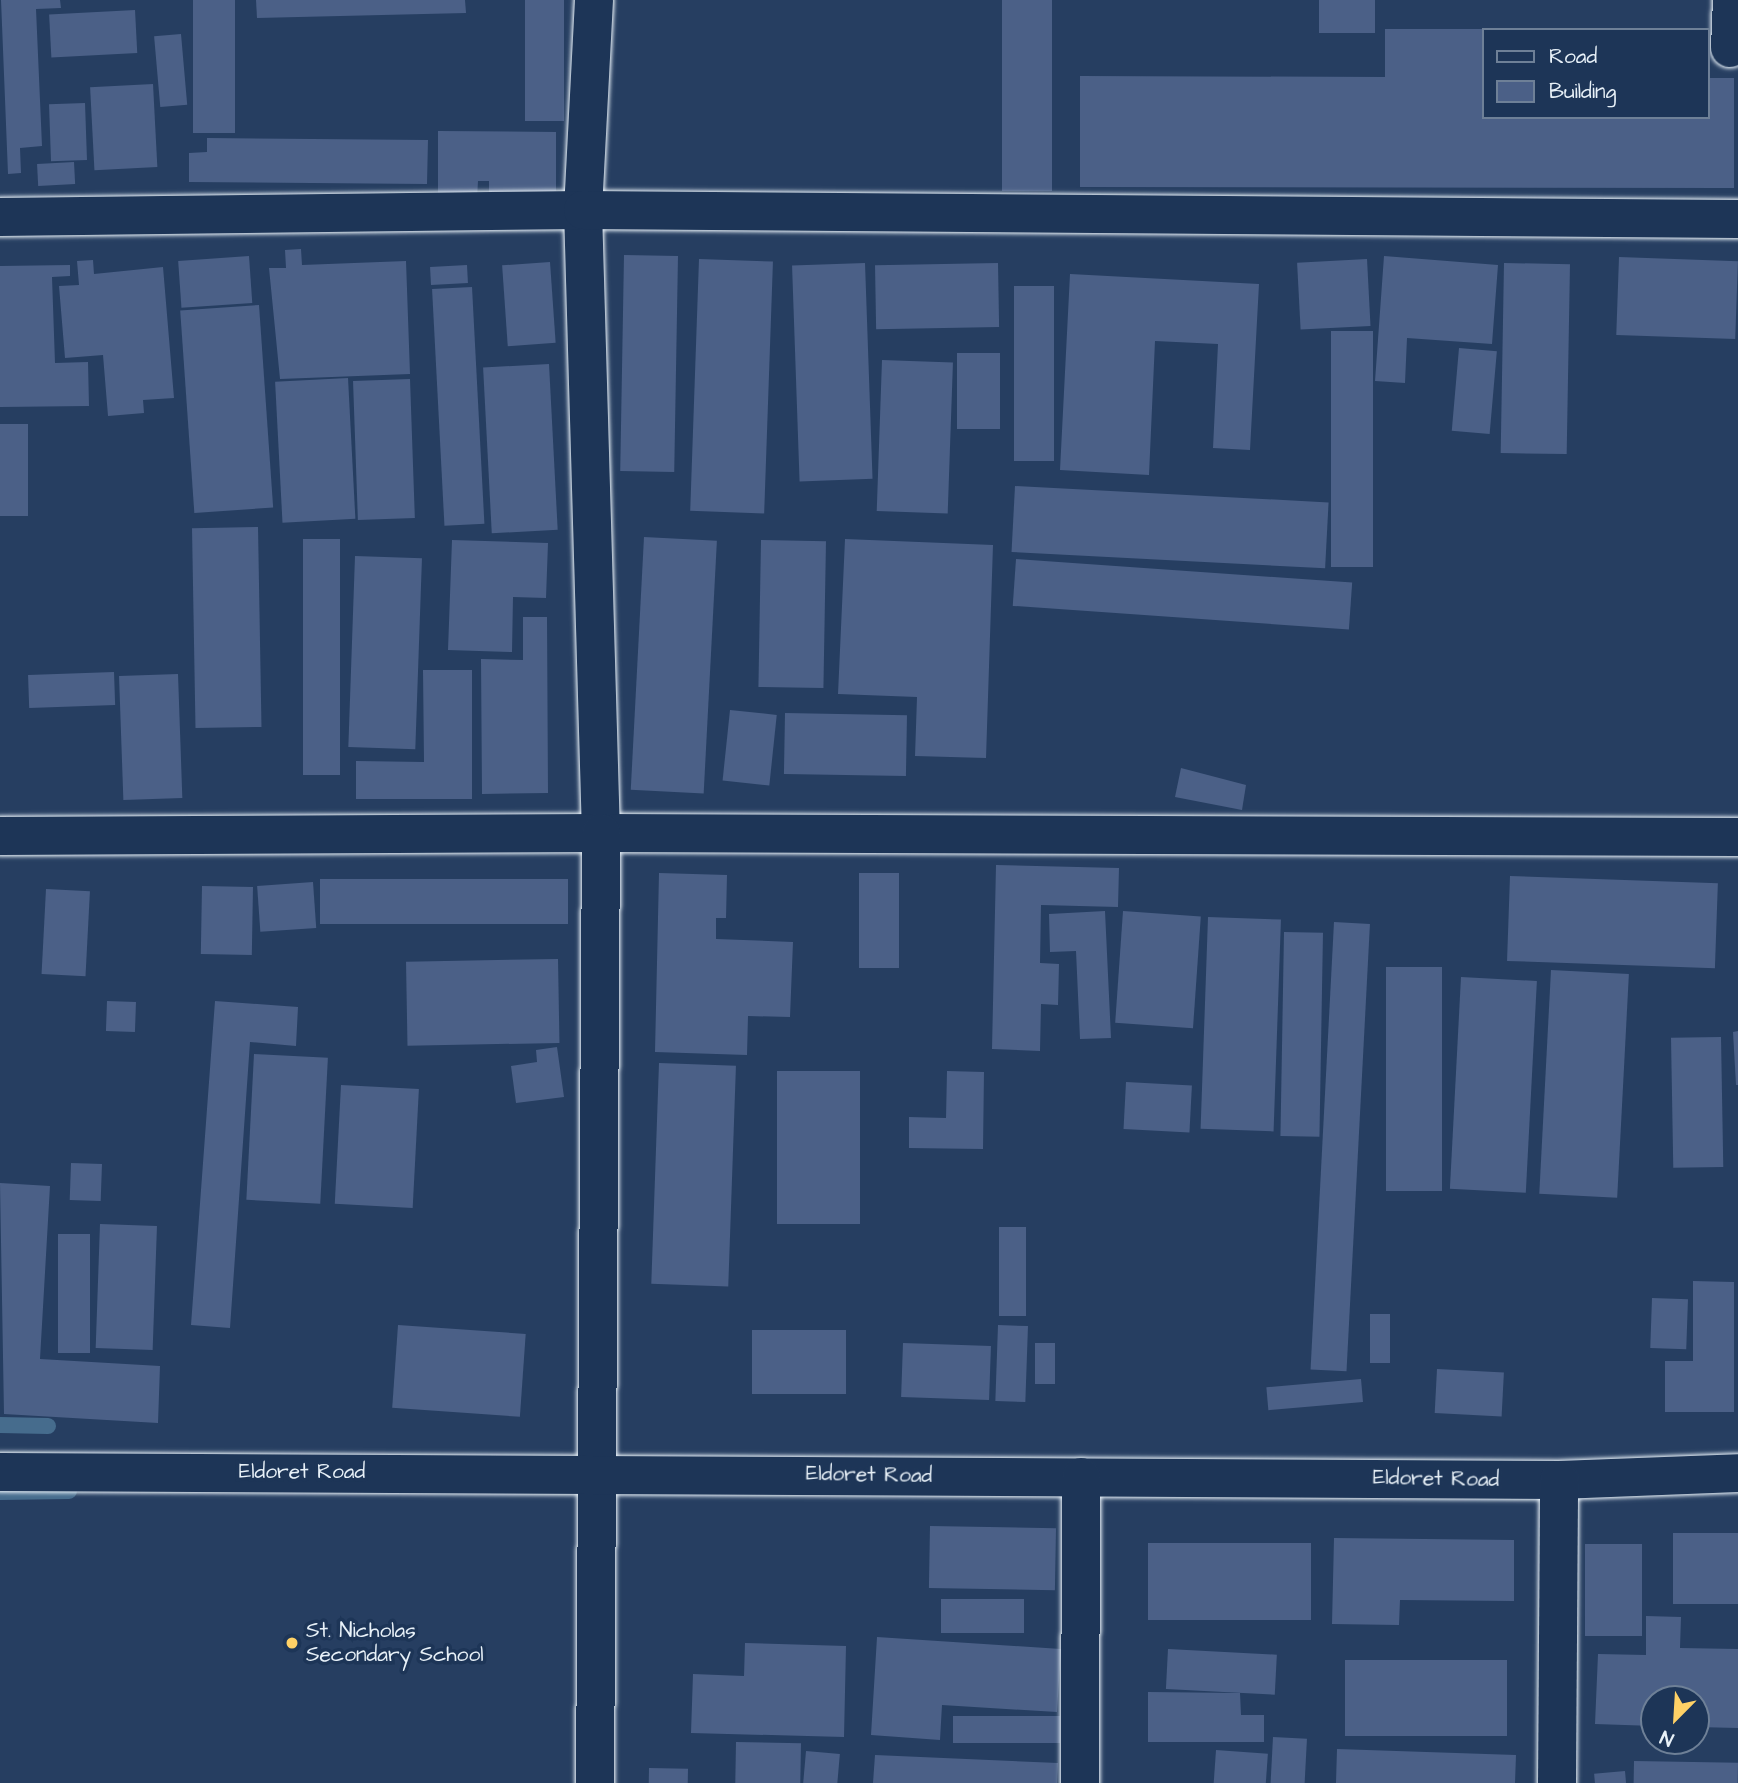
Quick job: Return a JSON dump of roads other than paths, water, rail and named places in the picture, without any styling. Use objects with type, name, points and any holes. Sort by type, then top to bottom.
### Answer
[{"type":"street","points":[[594,0],[583,210],[601,833],[594,1472],[595,1783]]},
{"type":"street","points":[[1730,48],[1732,0]]},
{"type":"street","points":[[0,217],[583,210],[1738,219]]},
{"type":"street","points":[[0,836],[601,833],[1738,837]]},
{"type":"street","name":"Eldoret Road","points":[[0,1472],[594,1472],[1559,1480],[1738,1473]]},
{"type":"street","points":[[1080,1783],[1081,1477]]},
{"type":"street","points":[[1557,1783],[1559,1480]]},
{"type":"waterway","points":[[0,1425],[48,1426]]},
{"type":"waterway","points":[[0,1492],[69,1491]]},
{"type":"place","name":"St. Nicholas Secondary School","points":[[292,1643]]}]
